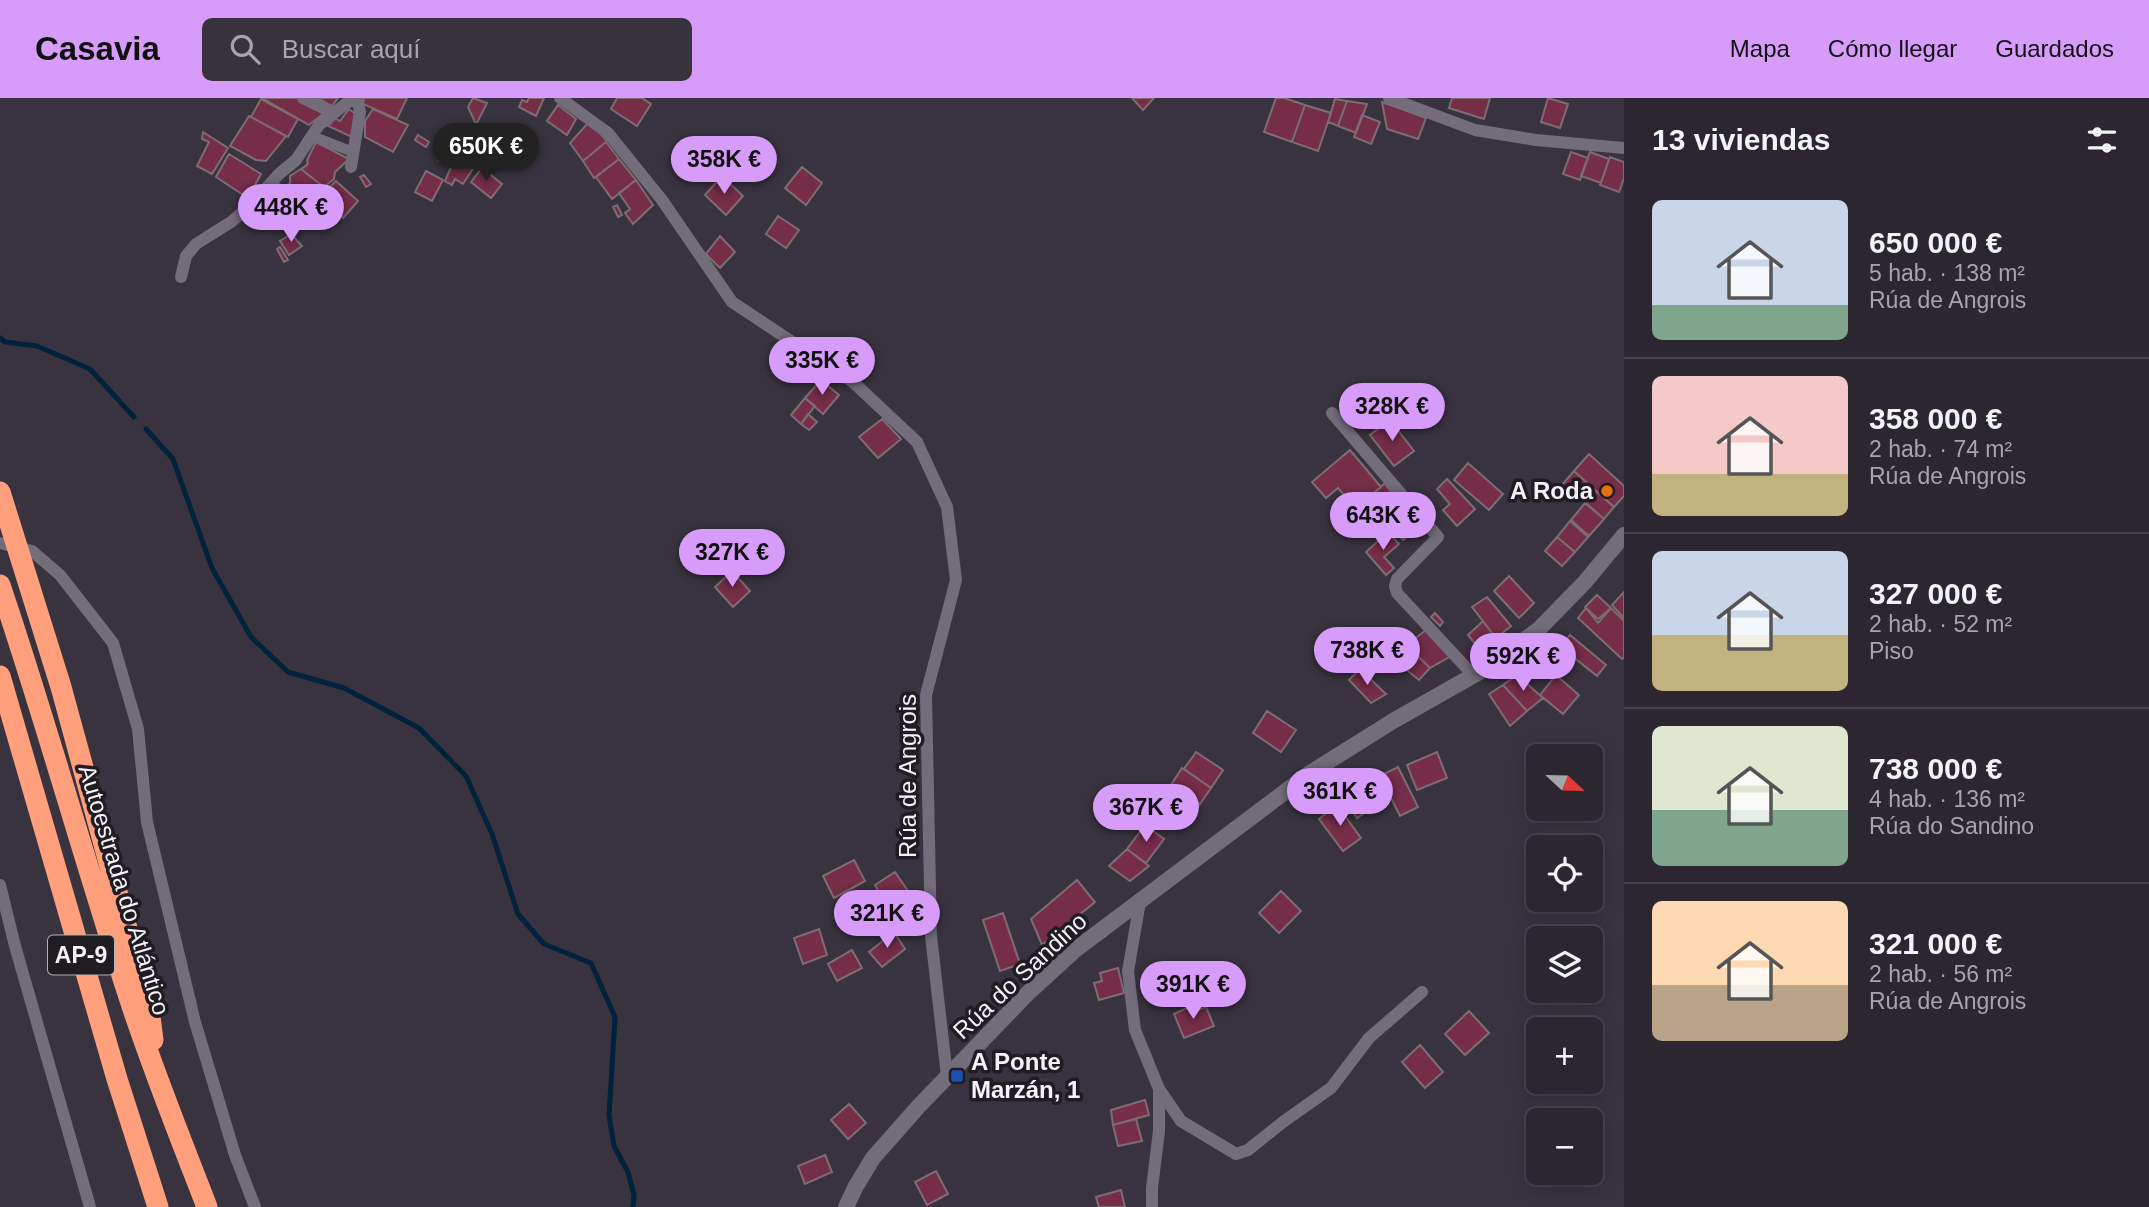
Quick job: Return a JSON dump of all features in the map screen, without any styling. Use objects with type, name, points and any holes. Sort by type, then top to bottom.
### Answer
[{"type":"highway","points":[[0,492],[61,687],[149,1009],[157,1080]]},
{"type":"highway","name":"Autoestrada do Atlántico","points":[[0,585],[124,982],[157,1080],[207,1207]]},
{"type":"highway","name":"AP-9","points":[[0,676],[113,1066],[158,1207]]},
{"type":"street","points":[[303,98],[334,113]]},
{"type":"street","points":[[181,277],[186,256],[196,244],[231,222],[251,205],[296,160],[319,125],[355,98],[360,112],[351,167]]},
{"type":"street","name":"Rúa de Angrois","points":[[560,98],[608,133],[662,200],[732,302],[853,382],[916,442],[947,507],[956,580],[926,695],[931,936],[947,1076]]},
{"type":"street","points":[[1389,98],[1475,130],[1536,140],[1624,148]]},
{"type":"street","points":[[312,136],[354,152]]},
{"type":"street","points":[[1332,413],[1438,537],[1396,579],[1395,586],[1397,593],[1408,606],[1473,675]]},
{"type":"street","name":"Rúa do Sandino","points":[[846,1207],[873,1158],[947,1076],[1028,993],[1075,950],[1310,773],[1473,675],[1538,630],[1584,583],[1624,535]]},
{"type":"street","points":[[0,543],[32,551],[60,575],[113,643],[138,729],[147,822],[195,1022],[235,1155],[255,1207]]},
{"type":"street","points":[[0,885],[90,1207]]},
{"type":"street","points":[[1140,902],[1128,971],[1135,1030],[1160,1089],[1181,1121],[1236,1154],[1248,1150],[1331,1088],[1369,1038],[1422,992]]},
{"type":"street","points":[[1152,1207],[1160,1089]]},
{"type":"building","points":[[262,98],[298,98],[324,113],[309,125]]},
{"type":"building","points":[[318,98],[338,98],[332,106]]},
{"type":"building","points":[[364,98],[407,98],[397,119],[363,104]]},
{"type":"building","points":[[473,98],[487,103],[477,123],[468,107]]},
{"type":"building","points":[[529,98],[544,98],[536,116],[519,107],[522,100],[527,102]]},
{"type":"building","points":[[617,98],[642,98],[651,104],[637,126],[611,109]]},
{"type":"building","points":[[1132,98],[1154,98],[1143,110]]},
{"type":"building","points":[[1276,98],[1305,105],[1292,142],[1264,132]]},
{"type":"building","points":[[1452,98],[1490,98],[1484,119],[1449,108]]},
{"type":"building","points":[[1548,98],[1568,104],[1560,128],[1541,122]]},
{"type":"building","points":[[261,99],[298,119],[288,137],[251,117]]},
{"type":"building","points":[[1335,99],[1347,101],[1338,126],[1328,122]]},
{"type":"building","points":[[1347,101],[1367,104],[1356,133],[1338,126]]},
{"type":"building","points":[[1382,102],[1426,118],[1418,139],[1387,129]]},
{"type":"building","points":[[558,105],[576,119],[567,135],[547,121]]},
{"type":"building","points":[[1305,105],[1331,113],[1318,151],[1292,142]]},
{"type":"building","points":[[349,109],[358,116],[352,137],[328,126],[335,118],[340,121]]},
{"type":"building","points":[[373,109],[408,125],[393,152],[365,137],[365,121]]},
{"type":"building","points":[[1362,115],[1380,122],[1371,144],[1354,137]]},
{"type":"building","points":[[249,116],[286,136],[266,161],[256,160],[230,146]]},
{"type":"building","points":[[587,124],[607,141],[583,161],[570,143]]},
{"type":"building","points":[[203,132],[228,148],[212,174],[197,166],[209,142],[202,139]]},
{"type":"building","points":[[418,135],[429,142],[426,147],[415,140]]},
{"type":"building","points":[[316,142],[349,159],[335,172],[334,179],[324,187],[301,169],[308,164],[307,160]]},
{"type":"building","points":[[606,142],[619,159],[594,178],[583,161]]},
{"type":"building","points":[[1571,152],[1588,158],[1580,180],[1563,174]]},
{"type":"building","points":[[1590,152],[1609,159],[1601,183],[1581,176]]},
{"type":"building","points":[[442,153],[454,160],[451,168],[438,160]]},
{"type":"building","points":[[229,154],[261,174],[248,198],[216,177]]},
{"type":"building","points":[[1610,157],[1624,162],[1624,178],[1619,192],[1600,185]]},
{"type":"building","points":[[471,158],[476,164],[463,184],[455,179],[452,185],[445,181],[454,160],[465,166]]},
{"type":"building","points":[[619,159],[636,180],[612,199],[596,177]]},
{"type":"building","points":[[802,167],[822,183],[806,205],[785,188]]},
{"type":"building","points":[[482,168],[502,184],[491,198],[471,182]]},
{"type":"building","points":[[301,169],[324,187],[304,209],[283,189],[290,183],[290,176]]},
{"type":"building","points":[[426,171],[443,180],[432,201],[415,192]]},
{"type":"building","points":[[364,175],[371,184],[366,187],[360,177]]},
{"type":"building","points":[[722,176],[743,196],[726,215],[705,195]]},
{"type":"building","points":[[636,180],[653,205],[633,224],[625,213],[630,209],[619,193]]},
{"type":"building","points":[[276,181],[304,209],[281,228],[254,205]]},
{"type":"building","points":[[336,181],[358,201],[343,218],[320,197]]},
{"type":"building","points":[[617,205],[622,215],[618,217],[613,207]]},
{"type":"building","points":[[778,216],[799,230],[786,248],[766,234]]},
{"type":"building","points":[[291,234],[302,246],[289,255],[280,241]]},
{"type":"building","points":[[720,236],[735,252],[720,268],[706,254]]},
{"type":"building","points":[[280,247],[288,260],[284,262],[277,249]]},
{"type":"building","points":[[821,380],[839,395],[823,414],[805,398]]},
{"type":"building","points":[[805,398],[815,406],[801,424],[791,415]]},
{"type":"building","points":[[808,414],[817,422],[809,430],[801,424]]},
{"type":"building","points":[[882,419],[901,439],[878,458],[859,437]]},
{"type":"building","points":[[1390,420],[1414,451],[1394,466],[1370,435]]},
{"type":"building","points":[[1350,450],[1381,487],[1356,509],[1338,488],[1326,498],[1312,482]]},
{"type":"building","points":[[1589,454],[1624,486],[1624,496],[1614,507],[1574,471]]},
{"type":"building","points":[[1468,463],[1503,494],[1489,510],[1454,480]]},
{"type":"building","points":[[1574,471],[1614,507],[1604,519],[1570,489],[1568,492],[1561,486]]},
{"type":"building","points":[[1447,479],[1475,509],[1457,526],[1443,510],[1450,504],[1437,489]]},
{"type":"building","points":[[1385,483],[1400,506],[1419,527],[1403,540],[1365,501]]},
{"type":"building","points":[[1585,503],[1604,519],[1589,536],[1571,520]]},
{"type":"building","points":[[1570,521],[1588,537],[1575,552],[1557,537]]},
{"type":"building","points":[[1388,532],[1399,544],[1384,557],[1394,568],[1386,575],[1366,552]]},
{"type":"building","points":[[1557,537],[1575,552],[1562,566],[1545,551]]},
{"type":"building","points":[[732,571],[750,591],[733,607],[715,587]]},
{"type":"building","points":[[1509,576],[1534,603],[1519,618],[1494,591]]},
{"type":"building","points":[[1624,592],[1624,618],[1612,605]]},
{"type":"building","points":[[1597,595],[1611,608],[1598,619],[1585,607]]},
{"type":"building","points":[[1487,597],[1511,626],[1496,638],[1472,607]]},
{"type":"building","points":[[1586,608],[1598,623],[1611,608],[1624,621],[1624,658],[1578,618]]},
{"type":"building","points":[[1435,613],[1443,622],[1440,626],[1431,617]]},
{"type":"building","points":[[1483,621],[1496,638],[1481,651],[1468,635]]},
{"type":"building","points":[[1427,629],[1451,656],[1430,668],[1407,645]]},
{"type":"building","points":[[1570,635],[1606,665],[1597,676],[1561,647]]},
{"type":"building","points":[[1411,649],[1430,668],[1419,680],[1398,663]]},
{"type":"building","points":[[1360,669],[1386,694],[1371,703],[1349,680]]},
{"type":"building","points":[[1517,675],[1543,698],[1527,711],[1503,685]]},
{"type":"building","points":[[1556,675],[1579,695],[1563,714],[1540,695]]},
{"type":"building","points":[[1503,685],[1527,711],[1510,726],[1489,694]]},
{"type":"building","points":[[1267,711],[1296,730],[1281,752],[1253,733]]},
{"type":"building","points":[[1196,752],[1223,770],[1211,788],[1184,769]]},
{"type":"building","points":[[1437,752],[1447,778],[1417,790],[1407,765]]},
{"type":"building","points":[[1398,767],[1418,807],[1400,816],[1380,776]]},
{"type":"building","points":[[1182,768],[1211,788],[1200,804],[1171,785]]},
{"type":"building","points":[[1368,782],[1382,801],[1357,818],[1344,799]]},
{"type":"building","points":[[1171,785],[1200,804],[1189,821],[1159,802]]},
{"type":"building","points":[[1337,805],[1361,838],[1343,851],[1319,819]]},
{"type":"building","points":[[1145,825],[1164,839],[1146,863],[1127,849]]},
{"type":"building","points":[[1127,849],[1149,866],[1130,881],[1109,866]]},
{"type":"building","points":[[854,860],[865,881],[834,898],[823,876]]},
{"type":"building","points":[[895,872],[908,891],[886,904],[875,885]]},
{"type":"building","points":[[1077,880],[1095,902],[1042,945],[1031,919]]},
{"type":"building","points":[[1281,891],[1301,911],[1279,933],[1259,913]]},
{"type":"building","points":[[893,900],[903,919],[882,932],[871,914]]},
{"type":"building","points":[[1003,913],[1020,964],[1000,971],[983,920]]},
{"type":"building","points":[[819,929],[827,955],[803,964],[794,938]]},
{"type":"building","points":[[894,932],[905,949],[882,967],[869,952]]},
{"type":"building","points":[[852,950],[862,968],[837,981],[828,964]]},
{"type":"building","points":[[1118,968],[1124,993],[1099,1000],[1094,983],[1102,981],[1100,973]]},
{"type":"building","points":[[1193,1005],[1196,1011],[1206,1007],[1214,1026],[1184,1038],[1174,1014]]},
{"type":"building","points":[[1469,1011],[1489,1033],[1465,1055],[1445,1034]]},
{"type":"building","points":[[1420,1045],[1443,1072],[1425,1088],[1402,1062]]},
{"type":"building","points":[[1145,1100],[1149,1115],[1113,1125],[1111,1110]]},
{"type":"building","points":[[849,1104],[866,1123],[848,1139],[831,1120]]},
{"type":"building","points":[[1136,1119],[1142,1141],[1118,1146],[1113,1125]]},
{"type":"building","points":[[825,1155],[832,1172],[805,1184],[798,1166]]},
{"type":"building","points":[[936,1171],[948,1194],[927,1205],[915,1182]]},
{"type":"building","points":[[1121,1190],[1125,1207],[1099,1207],[1096,1197]]},
{"type":"waterway","points":[[0,338],[5,342],[37,346],[90,369],[134,417]]},
{"type":"waterway","points":[[146,429],[173,459],[212,568],[251,637],[288,672],[344,688],[419,728],[466,776],[492,834],[518,914],[544,944],[591,963],[615,1017],[609,1115],[614,1146],[628,1172],[634,1195],[633,1207]]},
{"type":"place","name":"A Roda","points":[[1607,491]]},
{"type":"place","name":"A Ponte Marzán, 1","points":[[957,1076]]}]
